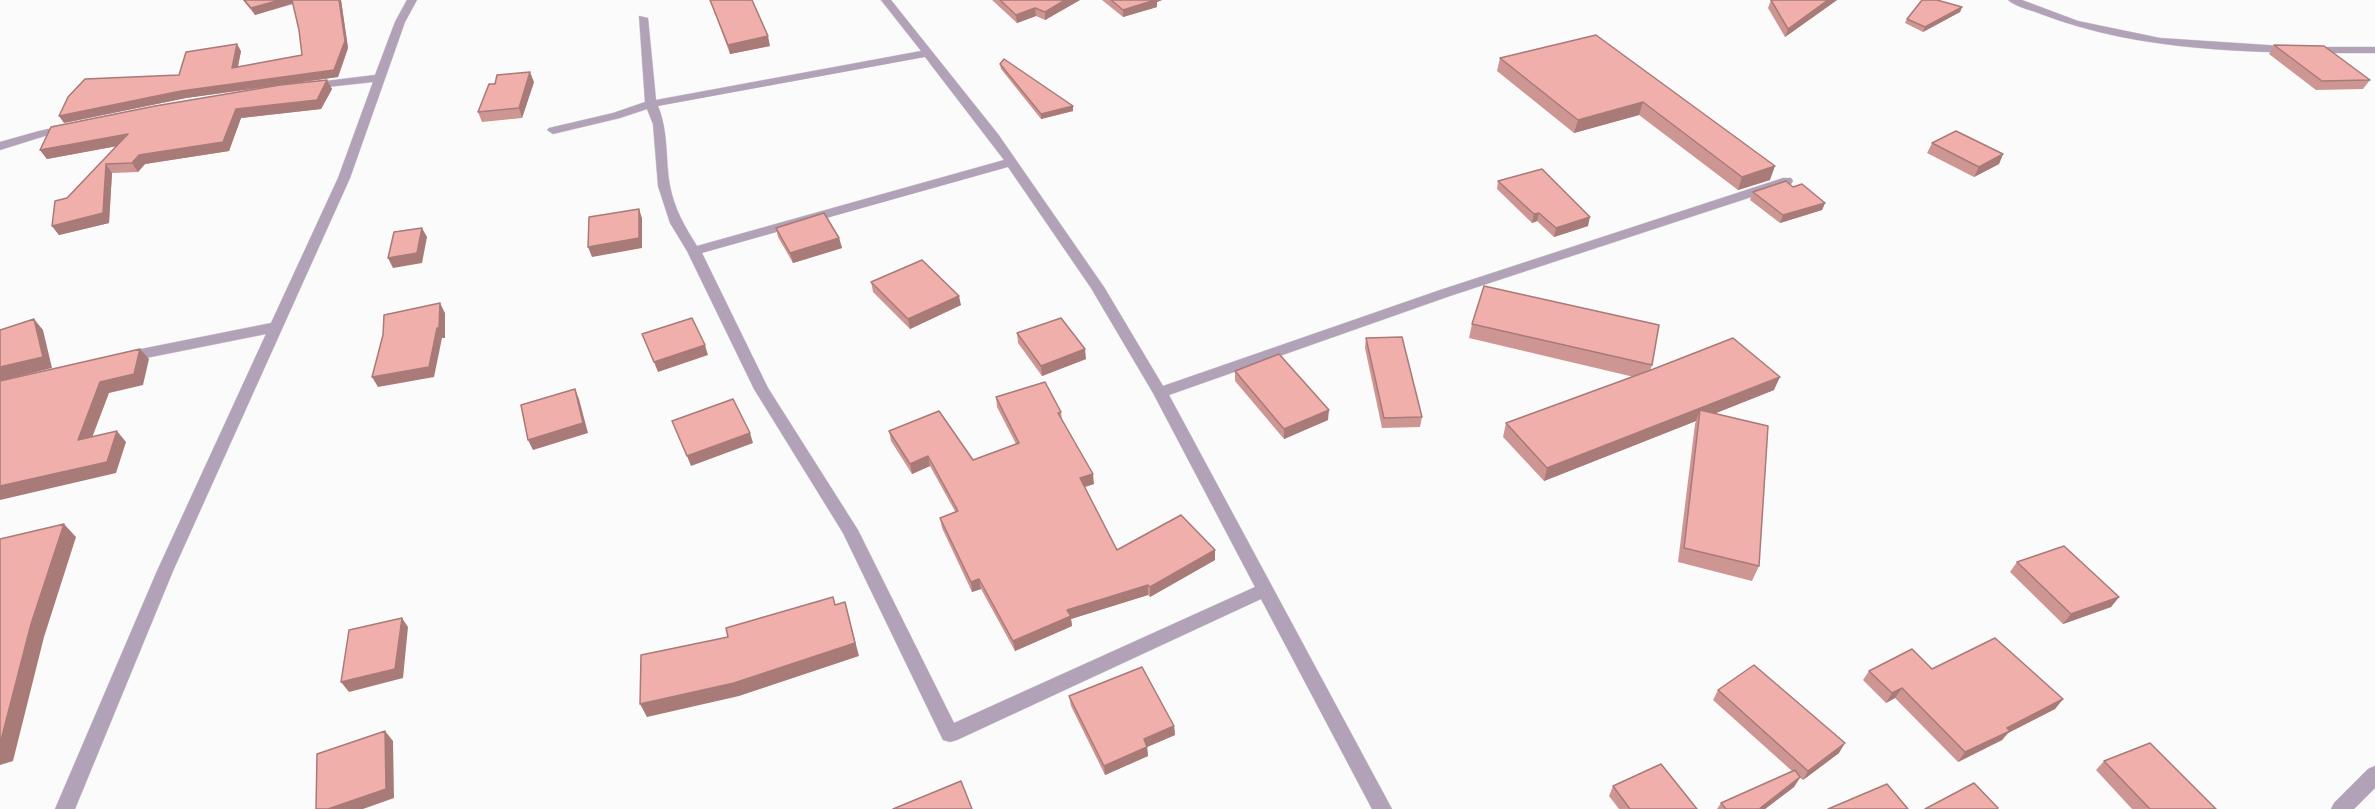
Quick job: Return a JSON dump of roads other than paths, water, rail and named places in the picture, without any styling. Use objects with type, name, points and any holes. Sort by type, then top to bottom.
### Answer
[{"type":"street","points":[[65,809],[165,571],[345,178],[400,22],[412,0]]},
{"type":"street","points":[[886,0],[1011,162],[1097,287],[1160,393],[1382,809]]},
{"type":"street","points":[[2013,0],[2054,17],[2110,32],[2160,41],[2297,50],[2375,50]]},
{"type":"street","points":[[643,18],[651,80],[651,104],[660,124],[664,186],[676,223],[694,250],[760,389],[850,530],[950,734],[1265,590]]},
{"type":"street","points":[[553,130],[616,116],[651,104],[927,53]]},
{"type":"street","points":[[296,88],[380,78]]},
{"type":"street","points":[[0,146],[42,133],[83,126]]},
{"type":"street","points":[[694,250],[1011,162]]},
{"type":"street","points":[[1160,393],[1445,293],[1787,181]]},
{"type":"street","points":[[107,362],[276,327]]},
{"type":"street","points":[[2341,809],[2375,775]]}]
